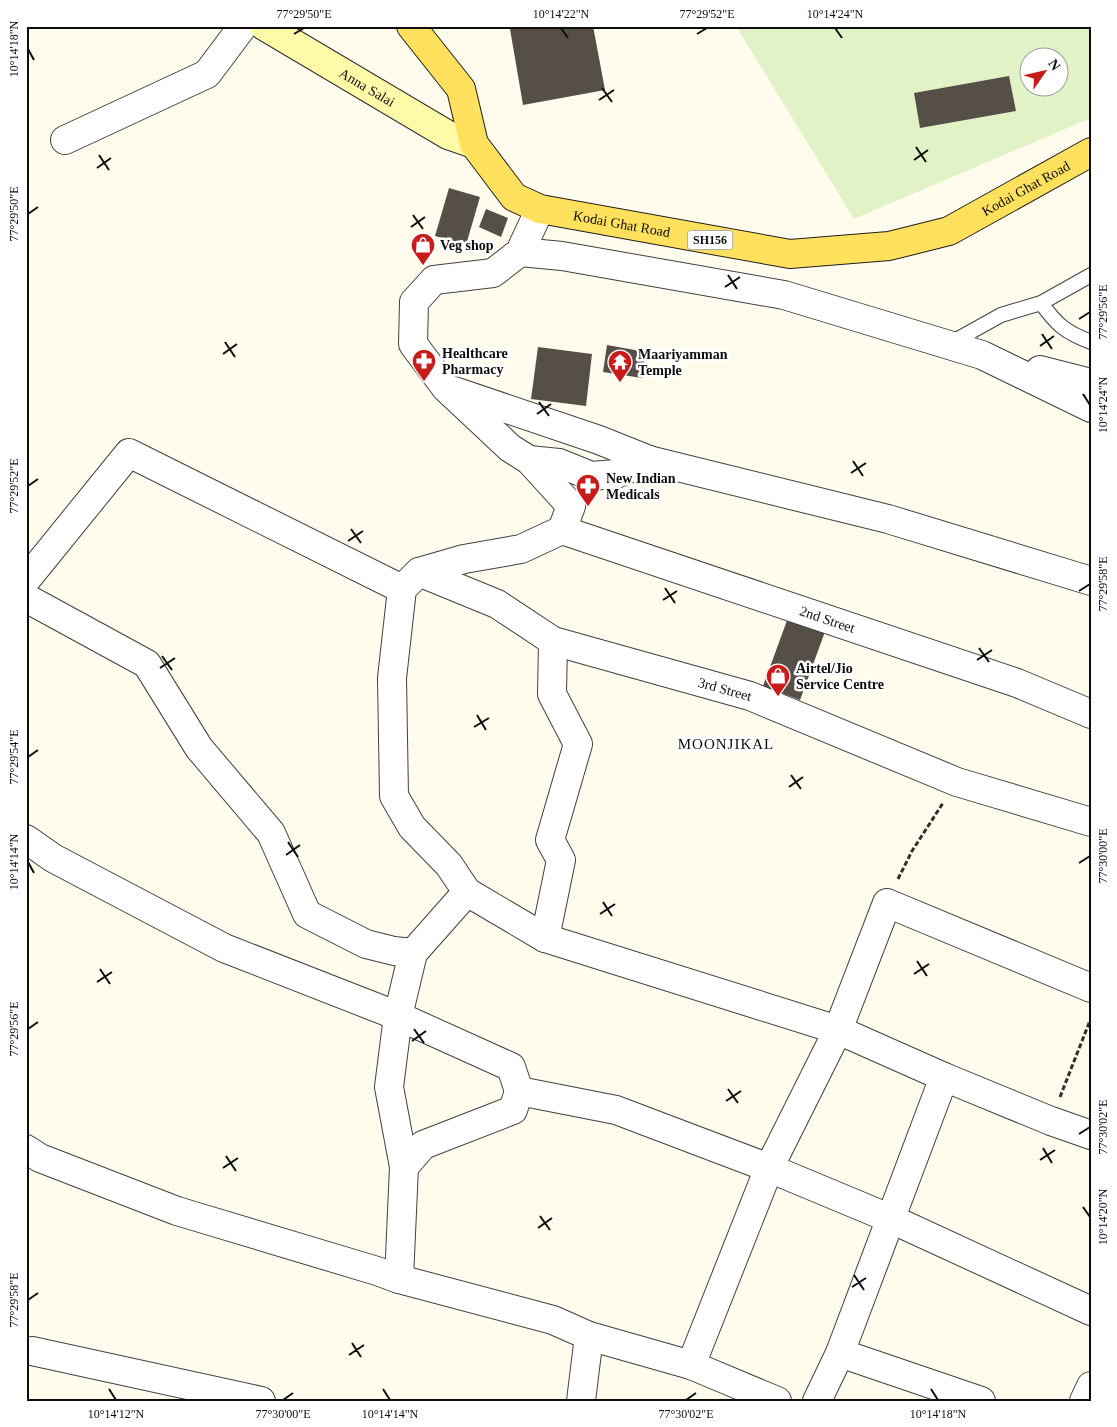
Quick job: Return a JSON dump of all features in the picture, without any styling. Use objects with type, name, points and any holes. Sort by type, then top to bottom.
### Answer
[{"type":"main road","name":"Kodai Ghat Road","points":[[411,26],[461,88],[474,144],[514,197],[540,209],[790,254],[890,246],[948,231],[1091,152]]},
{"type":"street","points":[[65,140],[207,74],[243,26]]},
{"type":"street","name":"Anna Salai","points":[[264,26],[448,134],[474,144]]},
{"type":"street","points":[[540,209],[520,252],[493,273],[434,280],[414,302],[414,344],[446,388],[510,448],[529,460],[571,506],[562,530],[522,549],[464,559],[411,580],[392,678],[394,796],[412,828],[449,865],[467,892],[545,938],[838,1030],[944,1077],[1051,1121],[1091,1135]]},
{"type":"street","points":[[520,252],[562,256],[784,294],[982,355],[1091,383]]},
{"type":"street","points":[[982,355],[1091,408]]},
{"type":"street","points":[[446,388],[599,440],[649,460],[888,519],[1091,581]]},
{"type":"street","name":"3rd Street","points":[[26,580],[129,453],[411,580],[496,604],[553,641],[750,696],[957,782],[1091,822]]},
{"type":"street","points":[[529,460],[559,463],[591,476],[616,474],[649,460]]},
{"type":"street","name":"2nd Street","points":[[562,530],[1017,683],[1091,714]]},
{"type":"street","points":[[26,598],[147,664],[199,748],[271,833],[307,914],[366,944],[413,954]]},
{"type":"street","points":[[545,938],[561,860],[550,840],[578,744],[552,694],[553,641]]},
{"type":"street","points":[[26,839],[53,858],[224,948],[398,1016],[510,1067],[519,1091],[513,1110],[422,1145],[404,1167]]},
{"type":"street","points":[[399,1279],[404,1167],[389,1087],[398,1016],[413,954],[467,892]]},
{"type":"street","points":[[691,1364],[769,1168],[838,1030],[886,902],[1091,988]]},
{"type":"street","points":[[817,1401],[840,1353],[889,1218],[944,1077]]},
{"type":"street","points":[[519,1091],[616,1110],[769,1168],[889,1218],[1091,1311]]},
{"type":"street","points":[[26,1149],[40,1158],[177,1211],[399,1279],[554,1320],[589,1336],[691,1364],[777,1401]]},
{"type":"street","points":[[580,1401],[589,1336]]},
{"type":"street","points":[[32,1351],[261,1401]]},
{"type":"street","points":[[840,1353],[981,1401]]},
{"type":"street","points":[[1084,1401],[1091,1386]]},
{"type":"lane","points":[[948,345],[1001,315],[1041,303],[1091,275]]},
{"type":"lane","points":[[1041,303],[1054,320],[1072,335],[1091,342]]},
{"type":"path","points":[[886,902],[912,851],[957,782]]},
{"type":"path","points":[[1051,1121],[1091,1018]]},
{"type":"green space","points":[[736,26],[1091,26],[1091,118],[854,219]]},
{"type":"building","points":[[526,26],[593,26],[605,90],[523,105],[510,29]]},
{"type":"building","points":[[1009,76],[1016,111],[920,128],[914,93]]},
{"type":"building","points":[[449,188],[480,197],[466,245],[435,236]]},
{"type":"building","points":[[486,209],[508,218],[501,237],[479,227]]},
{"type":"building","points":[[607,345],[646,352],[642,378],[603,372]]},
{"type":"building","points":[[538,347],[592,354],[586,406],[531,399]]},
{"type":"building","points":[[789,615],[826,629],[800,700],[763,686]]},
{"type":"place","name":"Veg shop","points":[[423,266]]},
{"type":"place","name":"Healthcare Pharmacy","points":[[424,382]]},
{"type":"place","name":"Maariyamman Temple","points":[[620,383]]},
{"type":"place","name":"New Indian Medicals","points":[[588,507]]},
{"type":"place","name":"Airtel/Jio Service Centre","points":[[778,697]]},
{"type":"district","name":"MOONJIKAL","points":[[726,744]]}]
